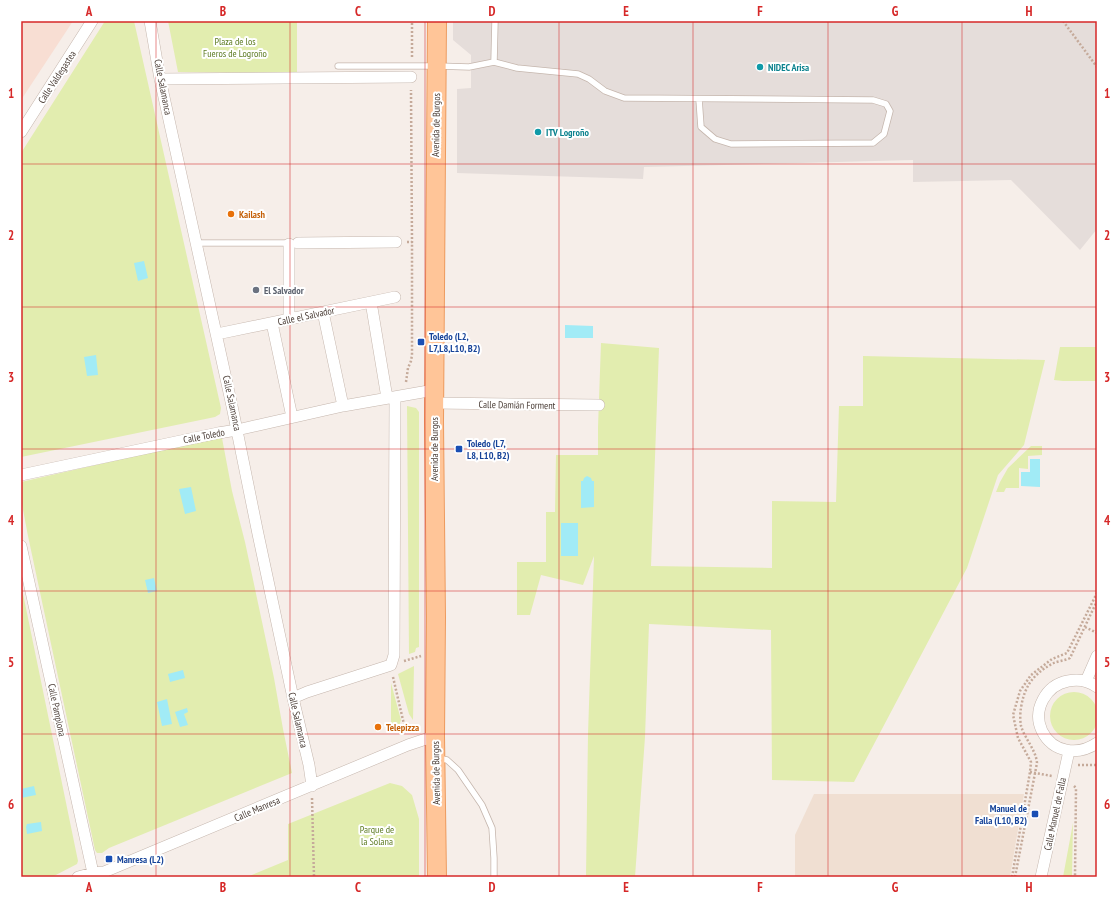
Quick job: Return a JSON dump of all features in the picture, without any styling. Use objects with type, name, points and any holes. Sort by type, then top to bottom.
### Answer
[{"type":"main road","name":"Avenida de Burgos","points":[[437,877],[435,757],[436,651],[434,397],[438,21]]},
{"type":"street","name":"Calle Valdegastea","points":[[21,132],[92,21]]},
{"type":"street","name":"Calle Salamanca","points":[[150,21],[160,79],[217,334],[293,698],[309,765],[312,786]]},
{"type":"street","points":[[160,79],[411,71]]},
{"type":"street","points":[[289,319],[293,243],[396,242]]},
{"type":"street","name":"Calle el Salvador","points":[[217,334],[395,297]]},
{"type":"street","points":[[293,698],[390,665],[394,655],[396,396],[371,302]]},
{"type":"street","points":[[323,312],[343,406]]},
{"type":"street","points":[[272,323],[292,417]]},
{"type":"street","name":"Calle Toledo","points":[[21,474],[396,396],[434,397]]},
{"type":"street","name":"Calle Damián Forment","points":[[434,397],[599,406]]},
{"type":"street","name":"Calle Pamplona","points":[[21,546],[100,874]]},
{"type":"street","points":[[1086,681],[1097,656]]},
{"type":"street","points":[[1097,688],[1086,681],[1074,679],[1062,682],[1052,687],[1044,696],[1040,707],[1039,719],[1042,730],[1048,740],[1058,747],[1069,751],[1079,751],[1090,748],[1097,743]]},
{"type":"street","name":"Calle Manresa","points":[[78,877],[100,874],[408,745],[435,736]]},
{"type":"street","name":"Calle Manuel de Falla","points":[[1041,877],[1069,751]]},
{"type":"lane","points":[[494,62],[495,21]]},
{"type":"lane","points":[[338,66],[411,71],[437,66],[469,67],[494,62],[517,68],[578,74],[589,79],[605,92],[624,98],[873,100],[886,104],[890,111],[884,134],[873,143],[731,144],[715,139],[701,127],[699,99]]},
{"type":"lane","points":[[196,243],[293,243]]},
{"type":"lane","points":[[435,757],[447,760],[458,770],[482,805],[492,828],[494,877]]},
{"type":"path","points":[[396,396],[411,361],[412,355],[412,21]]},
{"type":"path","points":[[1063,21],[1097,67]]},
{"type":"path","points":[[396,242],[412,242]]},
{"type":"path","points":[[1081,626],[1097,633]]},
{"type":"path","points":[[408,745],[390,665],[436,651]]},
{"type":"path","points":[[1066,765],[1097,765]]},
{"type":"path","points":[[1012,877],[1030,772],[1063,778],[1076,788],[1076,877]]},
{"type":"path","points":[[312,786],[314,877]]},
{"type":"shaded area","points":[[21,21],[73,21],[21,100]]},
{"type":"shaded area","points":[[453,21],[1097,21],[1097,229],[1080,250],[1011,180],[913,182],[913,160],[644,167],[643,179],[457,173],[457,89],[471,88],[471,55],[453,40]]},
{"type":"shaded area","points":[[814,794],[1024,794],[1010,877],[795,877],[795,835]]},
{"type":"green space","points":[[105,21],[134,21],[221,408],[220,414],[215,417],[21,457],[21,153]]},
{"type":"green space","name":"Plaza de los Fueros de Logroño","points":[[168,21],[297,21],[297,73],[178,72]]},
{"type":"green space","points":[[601,343],[659,348],[651,566],[772,568],[772,501],[836,502],[839,406],[863,406],[863,356],[1045,360],[1024,445],[998,475],[967,568],[854,782],[772,780],[771,630],[649,624],[645,737],[635,877],[586,877],[588,734],[594,556],[583,585],[541,575],[530,615],[517,615],[517,562],[546,562],[546,512],[555,512],[556,455],[598,455]]},
{"type":"green space","points":[[1060,347],[1097,347],[1097,381],[1054,380]]},
{"type":"green space","points":[[407,406],[416,408],[419,412],[419,647],[416,648],[415,652],[409,654]]},
{"type":"green space","points":[[222,438],[232,491],[245,542],[274,678],[292,773],[109,848],[102,853],[97,853],[95,850],[28,536],[21,499],[21,482],[183,445]]},
{"type":"green space","points":[[1031,446],[1042,446],[1042,455],[1028,456],[1028,469],[1019,468],[1019,488],[1006,488],[1004,492],[996,492],[1008,468]]},
{"type":"green space","points":[[21,584],[78,861],[77,864],[52,877],[21,877]]},
{"type":"green space","points":[[414,666],[413,720],[409,714],[398,674]]},
{"type":"green space","points":[[391,683],[401,720],[399,726],[391,729]]},
{"type":"green space","points":[[1074,692],[1083,694],[1091,699],[1096,707],[1098,716],[1096,725],[1091,733],[1083,738],[1074,740],[1065,738],[1057,733],[1052,725],[1050,716],[1052,707],[1057,699],[1065,694]]},
{"type":"green space","name":"Parque de la Solana","points":[[390,783],[402,786],[412,795],[419,819],[419,877],[247,877],[288,860],[288,824]]},
{"type":"green space","points":[[1073,823],[1072,877],[1063,877]]},
{"type":"water","points":[[144,261],[148,278],[138,281],[134,263]]},
{"type":"water","points":[[565,325],[593,326],[593,338],[565,338]]},
{"type":"water","points":[[96,355],[98,375],[87,376],[84,357]]},
{"type":"water","points":[[1030,459],[1040,459],[1040,487],[1021,486],[1021,472],[1030,472]]},
{"type":"water","points":[[587,476],[594,481],[594,507],[581,508],[581,481],[583,481]]},
{"type":"water","points":[[191,487],[196,511],[185,514],[179,489]]},
{"type":"water","points":[[561,523],[578,523],[578,556],[561,556]]},
{"type":"water","points":[[154,578],[157,591],[148,593],[145,580]]},
{"type":"water","points":[[183,670],[185,678],[170,682],[168,674]]},
{"type":"water","points":[[167,699],[172,724],[162,726],[157,702]]},
{"type":"water","points":[[187,708],[188,712],[184,714],[188,725],[180,727],[175,712]]},
{"type":"water","points":[[34,786],[36,795],[21,798],[21,789]]},
{"type":"water","points":[[41,822],[42,831],[27,834],[27,824]]},
{"type":"place","name":"NIDEC Arisa","points":[[760,67]]},
{"type":"place","name":"ITV Logroño","points":[[538,132]]},
{"type":"place","name":"Kailash","points":[[231,214]]},
{"type":"place","name":"El Salvador","points":[[256,290]]},
{"type":"place","name":"Toledo (L2, L7,L8,L10, B2)","points":[[421,342]]},
{"type":"place","name":"Toledo (L7, L8, L10, B2)","points":[[459,449]]},
{"type":"place","name":"Telepizza","points":[[378,727]]},
{"type":"place","name":"Manuel de Falla (L10, B2)","points":[[1035,814]]},
{"type":"place","name":"Manresa (L2)","points":[[109,859]]}]
